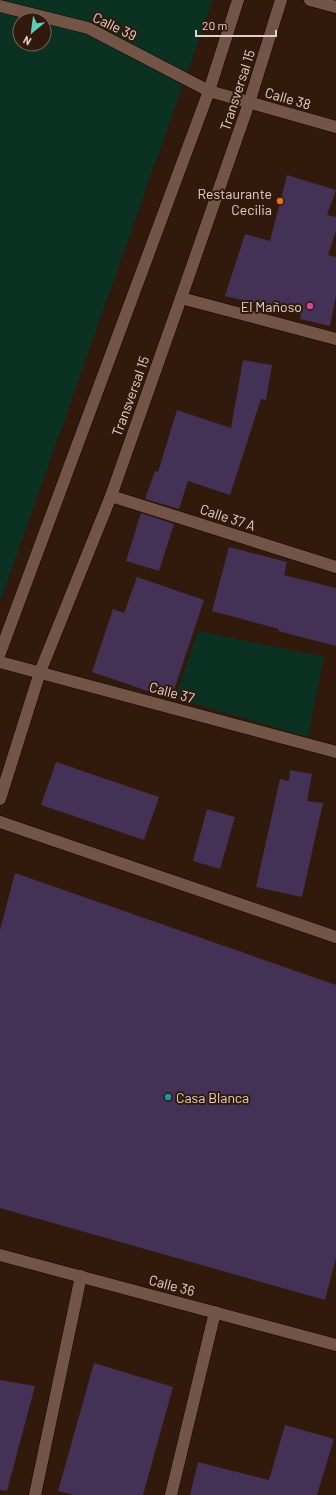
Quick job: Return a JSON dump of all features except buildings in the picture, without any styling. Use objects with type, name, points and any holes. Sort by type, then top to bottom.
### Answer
[{"type":"street","name":"Transversal 15","points":[[0,653],[209,91],[238,0]]},
{"type":"street","name":"Transversal 15","points":[[0,799],[40,672],[111,496],[181,298],[249,102],[281,0]]},
{"type":"street","points":[[310,0],[336,6]]},
{"type":"street","name":"Calle 39","points":[[0,6],[88,28],[209,91]]},
{"type":"street","name":"Calle 38","points":[[209,91],[336,127]]},
{"type":"street","points":[[181,298],[336,339]]},
{"type":"street","name":"Calle 37 A","points":[[111,496],[336,567]]},
{"type":"street","name":"Calle 37","points":[[0,662],[336,752]]},
{"type":"street","points":[[0,822],[336,938]]},
{"type":"street","name":"Calle 36","points":[[0,1255],[336,1345]]},
{"type":"street","points":[[35,1495],[81,1276]]},
{"type":"street","points":[[171,1495],[215,1312]]},
{"type":"green space","points":[[0,0],[213,0],[0,602]]},
{"type":"green space","points":[[198,631],[324,657],[308,737],[175,698]]},
{"type":"place","name":"Restaurante Cecilia","points":[[280,201]]},
{"type":"place","name":"El Mañoso","points":[[310,306]]},
{"type":"place","name":"Casa Blanca","points":[[168,1097]]}]
